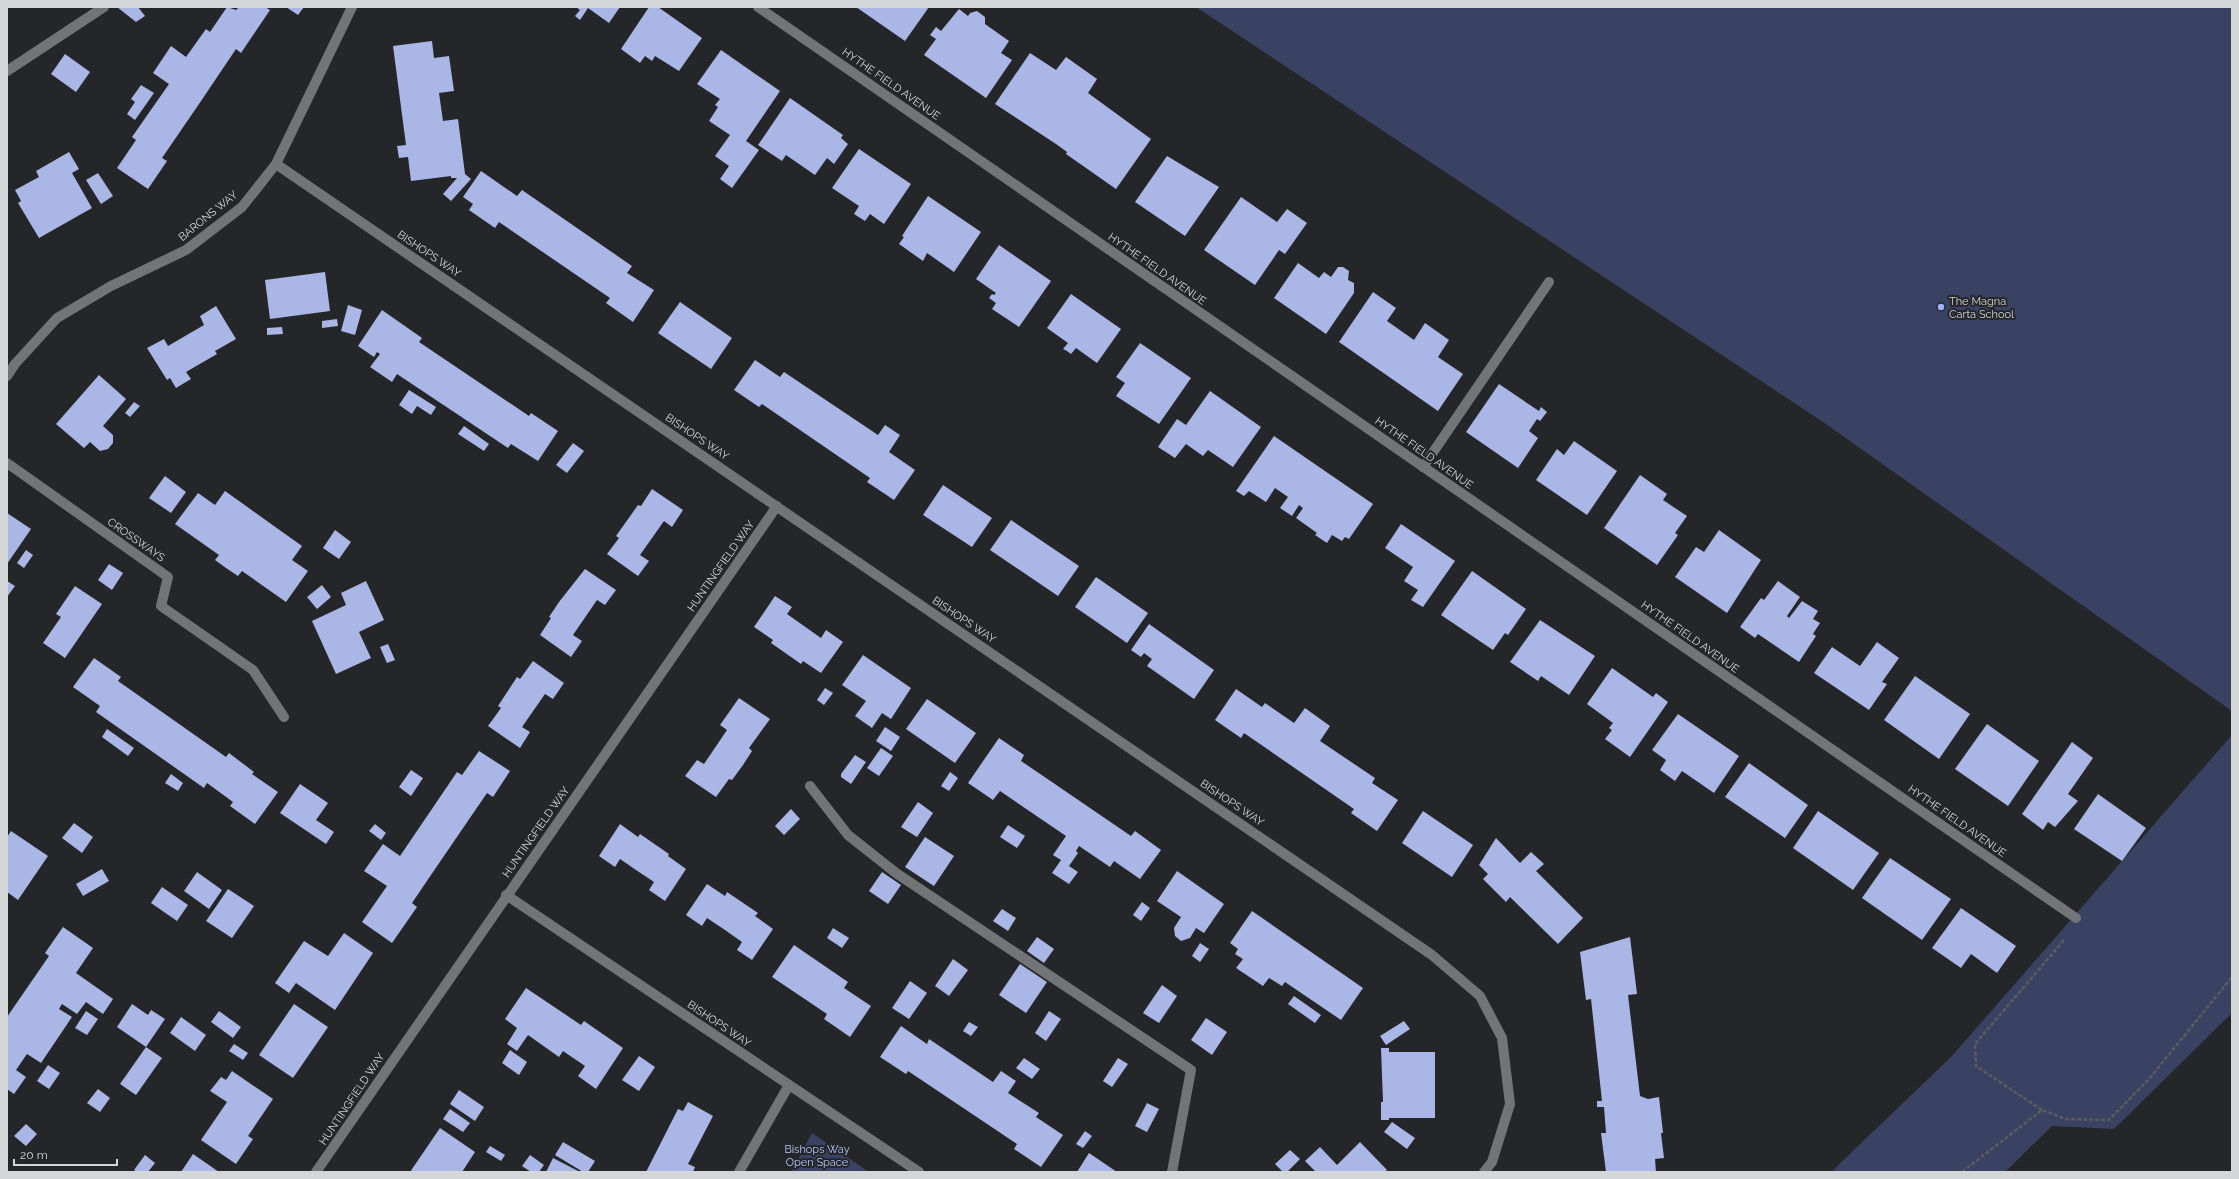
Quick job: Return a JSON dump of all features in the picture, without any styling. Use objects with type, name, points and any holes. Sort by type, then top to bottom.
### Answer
[{"type":"street","points":[[7,71],[104,7]]},
{"type":"street","name":"BARONS WAY","points":[[7,376],[15,364],[57,318],[111,286],[186,250],[242,207],[276,164],[352,7]]},
{"type":"street","name":"HYTHE FIELD AVENUE","points":[[758,7],[2076,918]]},
{"type":"street","name":"BISHOPS WAY","points":[[276,164],[1432,955],[1480,996],[1502,1038],[1510,1104],[1492,1162],[1484,1172]]},
{"type":"street","points":[[1424,467],[1549,282]]},
{"type":"street","name":"CROSSWAYS","points":[[7,463],[168,577],[161,606],[253,670],[284,717]]},
{"type":"street","name":"HUNTINGFIELD WAY","points":[[316,1172],[506,895],[777,506]]},
{"type":"street","points":[[810,786],[848,835],[896,873],[1191,1070],[1172,1172]]},
{"type":"street","name":"BISHOPS WAY","points":[[506,895],[919,1172]]},
{"type":"street","points":[[739,1172],[789,1085]]},
{"type":"path","points":[[2076,918],[2063,934],[2065,941],[1975,1044],[1976,1066],[2042,1110],[2066,1119],[2109,1120],[2148,1079],[2232,978]]},
{"type":"path","points":[[1962,1172],[2042,1110]]},
{"type":"green space","name":"The Magna Carta School","points":[[1196,7],[2232,7],[2232,711],[1823,422]]},
{"type":"green space","points":[[2232,735],[2232,1013],[2114,1129],[2052,1126],[2005,1172],[1831,1172],[1951,1057]]},
{"type":"green space","name":"Bishops Way Open Space","points":[[812,1133],[869,1172],[791,1172]]},
{"type":"building","points":[[117,7],[138,7],[145,16],[136,22]]},
{"type":"building","points":[[227,7],[236,10],[239,7],[265,7],[270,10],[241,53],[236,49],[162,158],[167,161],[148,189],[117,168],[136,140],[132,137],[169,84],[153,73],[171,46],[186,57],[206,29],[210,32]]},
{"type":"building","points":[[286,7],[304,7],[298,15]]},
{"type":"building","points":[[576,7],[620,7],[609,23],[588,8],[580,20],[575,16],[580,10]]},
{"type":"building","points":[[649,7],[658,7],[702,38],[679,71],[655,56],[652,61],[645,56],[640,63],[621,49]]},
{"type":"building","points":[[856,7],[929,7],[905,41]]},
{"type":"building","points":[[959,9],[968,16],[970,13],[977,11],[985,17],[985,24],[1009,41],[1001,53],[1012,60],[986,98],[924,55],[936,39],[930,35],[936,27],[941,31]]},
{"type":"building","points":[[432,41],[434,58],[449,56],[454,91],[439,93],[443,121],[458,119],[465,174],[471,179],[451,201],[443,194],[457,178],[451,178],[451,176],[411,181],[408,157],[399,158],[397,146],[406,145],[393,46]]},
{"type":"building","points":[[721,50],[780,91],[746,141],[759,150],[732,188],[720,179],[729,166],[715,156],[730,135],[709,121],[718,107],[715,105],[720,99],[697,84]]},
{"type":"building","points":[[1030,53],[1056,70],[1066,57],[1097,79],[1088,93],[1151,139],[1116,189],[1066,154],[1067,152],[1056,144],[995,104]]},
{"type":"building","points":[[65,54],[90,72],[76,92],[51,74]]},
{"type":"building","points":[[141,85],[154,93],[135,120],[127,114],[135,102],[131,99]]},
{"type":"building","points":[[790,98],[843,135],[841,138],[848,144],[834,164],[827,158],[815,175],[786,155],[782,161],[758,145]]},
{"type":"building","points":[[859,149],[911,184],[884,224],[870,214],[865,221],[854,214],[859,206],[832,188]]},
{"type":"building","points":[[69,152],[79,169],[72,173],[92,208],[39,238],[18,203],[21,201],[15,190],[39,177],[36,171]]},
{"type":"building","points":[[1167,156],[1219,187],[1185,236],[1135,202]]},
{"type":"building","points":[[481,171],[517,196],[522,190],[632,266],[627,273],[654,290],[633,322],[606,303],[610,298],[499,222],[495,228],[469,210],[473,204],[463,197]]},
{"type":"building","points":[[98,173],[113,196],[101,204],[86,180]]},
{"type":"building","points":[[928,196],[981,232],[954,272],[927,253],[923,261],[899,244],[904,237],[902,236]]},
{"type":"building","points":[[1241,197],[1277,222],[1287,209],[1307,223],[1285,254],[1279,250],[1255,285],[1204,250]]},
{"type":"building","points":[[999,245],[1051,281],[1019,327],[992,309],[996,303],[989,298],[992,294],[994,295],[996,293],[976,279]]},
{"type":"building","points":[[1298,263],[1319,278],[1324,272],[1331,277],[1338,267],[1343,267],[1349,271],[1348,280],[1354,283],[1354,293],[1326,334],[1274,298]]},
{"type":"building","points":[[325,272],[330,311],[270,319],[265,280]]},
{"type":"building","points":[[1373,292],[1396,308],[1387,321],[1414,340],[1425,323],[1449,340],[1438,357],[1463,374],[1438,411],[1339,342]]},
{"type":"building","points":[[1071,294],[1121,329],[1097,363],[1076,348],[1071,354],[1063,349],[1068,343],[1047,328]]},
{"type":"building","points":[[680,302],[732,338],[711,369],[658,333]]},
{"type":"building","points":[[348,305],[362,310],[355,335],[341,331]]},
{"type":"building","points":[[216,306],[236,339],[215,351],[217,354],[186,372],[191,379],[176,388],[170,378],[167,380],[147,348],[164,339],[168,346],[204,325],[200,316]]},
{"type":"building","points":[[382,310],[422,338],[419,342],[529,416],[531,413],[558,431],[538,461],[511,444],[508,448],[397,374],[392,382],[370,367],[380,354],[377,352],[374,357],[358,346]]},
{"type":"building","points":[[337,319],[338,326],[322,328],[322,321]]},
{"type":"building","points":[[282,327],[283,334],[267,335],[267,328]]},
{"type":"building","points":[[1140,343],[1191,378],[1159,424],[1116,396],[1125,383],[1116,377]]},
{"type":"building","points":[[755,360],[780,377],[784,372],[878,435],[885,425],[900,435],[889,452],[915,470],[894,500],[867,482],[870,478],[762,404],[759,407],[734,390]]},
{"type":"building","points":[[99,375],[126,399],[103,426],[113,435],[113,443],[108,449],[100,451],[90,442],[84,448],[56,424]]},
{"type":"building","points":[[1499,384],[1539,411],[1541,407],[1547,412],[1540,421],[1537,419],[1529,431],[1538,438],[1518,468],[1466,432]]},
{"type":"building","points":[[409,390],[436,407],[431,415],[417,406],[412,414],[399,405]]},
{"type":"building","points":[[1210,391],[1261,427],[1233,467],[1208,450],[1203,456],[1186,444],[1175,458],[1158,447],[1177,419],[1186,425]]},
{"type":"building","points":[[134,402],[140,406],[130,417],[125,413]]},
{"type":"building","points":[[464,426],[489,444],[484,451],[458,434]]},
{"type":"building","points":[[1274,436],[1373,504],[1349,539],[1345,537],[1342,541],[1332,535],[1327,543],[1315,535],[1317,533],[1296,518],[1303,508],[1299,505],[1292,516],[1280,508],[1288,497],[1275,488],[1266,502],[1249,491],[1244,496],[1236,491]]},
{"type":"building","points":[[1574,441],[1617,471],[1587,515],[1536,480],[1557,449],[1564,455]]},
{"type":"building","points":[[573,443],[584,451],[567,473],[556,465]]},
{"type":"building","points":[[1640,475],[1667,494],[1663,500],[1687,516],[1675,533],[1678,535],[1657,565],[1604,528]]},
{"type":"building","points":[[165,476],[186,492],[171,513],[149,498]]},
{"type":"building","points":[[943,485],[992,518],[972,547],[923,515]]},
{"type":"building","points":[[652,489],[683,510],[672,527],[664,521],[640,555],[649,561],[638,576],[607,554],[619,538],[616,536],[638,505],[641,506]]},
{"type":"building","points":[[225,491],[302,546],[292,560],[308,571],[286,602],[242,571],[238,576],[226,568],[215,560],[219,555],[175,524],[198,493],[215,505]]},
{"type":"building","points":[[7,513],[31,529],[7,564]]},
{"type":"building","points":[[1011,520],[1079,566],[1058,596],[990,550]]},
{"type":"building","points":[[1401,524],[1455,561],[1423,607],[1411,600],[1418,590],[1404,581],[1413,567],[1385,548]]},
{"type":"building","points":[[335,530],[351,542],[339,559],[323,548]]},
{"type":"building","points":[[1719,530],[1761,560],[1727,613],[1675,577],[1696,547],[1704,552]]},
{"type":"building","points":[[26,550],[33,555],[24,568],[17,563]]},
{"type":"building","points":[[109,564],[123,573],[112,590],[98,580]]},
{"type":"building","points":[[585,569],[616,590],[605,605],[597,600],[573,635],[582,641],[571,657],[540,635],[559,602]]},
{"type":"building","points":[[1472,571],[1526,609],[1508,635],[1505,633],[1493,650],[1441,615]]},
{"type":"building","points":[[1096,577],[1148,613],[1127,643],[1075,607]]},
{"type":"building","points":[[7,581],[15,586],[7,597]]},
{"type":"building","points":[[366,581],[384,620],[359,632],[371,658],[336,674],[312,621],[346,605],[341,593]]},
{"type":"building","points":[[1778,581],[1800,597],[1787,616],[1789,618],[1802,601],[1818,611],[1813,619],[1820,623],[1813,634],[1816,636],[1799,662],[1758,634],[1755,638],[1740,627],[1761,598],[1764,600]]},
{"type":"building","points":[[322,585],[331,597],[317,609],[307,597]]},
{"type":"building","points":[[75,586],[102,604],[65,658],[43,643],[61,617],[56,614]]},
{"type":"building","points":[[775,596],[792,607],[787,614],[821,638],[826,630],[843,642],[821,673],[803,661],[801,664],[771,643],[773,640],[754,627]]},
{"type":"building","points":[[1540,620],[1595,656],[1569,695],[1541,676],[1538,681],[1510,662]]},
{"type":"building","points":[[1149,624],[1214,670],[1194,699],[1147,666],[1152,659],[1144,653],[1141,657],[1131,650]]},
{"type":"building","points":[[1877,642],[1899,658],[1882,682],[1887,684],[1869,710],[1814,673],[1832,647],[1860,666]]},
{"type":"building","points":[[388,644],[395,660],[387,663],[380,647]]},
{"type":"building","points":[[863,655],[911,688],[891,719],[882,713],[872,728],[855,716],[866,701],[842,685]]},
{"type":"building","points":[[94,658],[121,677],[118,681],[226,757],[229,753],[254,772],[252,774],[278,792],[255,824],[230,806],[233,802],[207,783],[204,788],[96,712],[100,706],[73,687]]},
{"type":"building","points":[[533,661],[564,683],[553,699],[545,694],[522,727],[530,732],[520,748],[488,726],[501,708],[498,706],[517,677],[520,679]]},
{"type":"building","points":[[1612,668],[1653,697],[1656,693],[1668,702],[1630,757],[1605,739],[1612,730],[1609,728],[1613,723],[1587,704]]},
{"type":"building","points":[[1915,676],[1970,714],[1939,759],[1884,720]]},
{"type":"building","points":[[825,688],[833,693],[824,705],[817,700]]},
{"type":"building","points":[[1236,689],[1262,707],[1265,703],[1294,723],[1305,708],[1330,726],[1320,741],[1375,778],[1372,783],[1398,800],[1377,831],[1351,813],[1354,809],[1244,733],[1241,738],[1215,720]]},
{"type":"building","points":[[739,698],[770,719],[749,748],[752,751],[743,765],[732,780],[729,779],[716,797],[685,776],[697,760],[704,764],[727,730],[720,725]]},
{"type":"building","points":[[927,699],[976,733],[955,763],[906,729]]},
{"type":"building","points":[[1678,714],[1739,756],[1714,793],[1682,771],[1675,781],[1660,770],[1666,760],[1652,750]]},
{"type":"building","points":[[1987,724],[2039,761],[2008,806],[1955,769]]},
{"type":"building","points":[[885,727],[900,737],[891,751],[876,741]]},
{"type":"building","points":[[107,729],[134,748],[128,756],[102,737]]},
{"type":"building","points":[[999,738],[1024,755],[1021,761],[1131,836],[1135,831],[1161,850],[1140,879],[1114,861],[1110,867],[1079,846],[1076,851],[1078,853],[1069,866],[1078,872],[1069,884],[1052,873],[1061,860],[1053,855],[1066,836],[1000,791],[993,800],[968,783]]},
{"type":"building","points":[[2072,742],[2093,758],[2068,794],[2078,801],[2055,827],[2048,822],[2043,830],[2022,814]]},
{"type":"building","points":[[881,748],[893,756],[879,776],[867,768]]},
{"type":"building","points":[[479,751],[510,771],[493,797],[487,793],[412,903],[417,907],[392,943],[362,922],[387,886],[364,871],[383,844],[400,856],[457,772],[462,775]]},
{"type":"building","points":[[855,755],[866,762],[851,784],[841,777],[841,774]]},
{"type":"building","points":[[1749,763],[1808,805],[1785,838],[1725,797]]},
{"type":"building","points":[[411,770],[423,778],[411,796],[399,787]]},
{"type":"building","points":[[950,772],[958,778],[949,791],[941,786]]},
{"type":"building","points":[[171,774],[183,783],[178,791],[165,783]]},
{"type":"building","points":[[300,784],[328,803],[316,820],[334,832],[326,844],[280,813]]},
{"type":"building","points":[[2098,794],[2146,828],[2122,861],[2074,829]]},
{"type":"building","points":[[918,802],[933,813],[917,837],[901,827]]},
{"type":"building","points":[[791,809],[800,819],[784,835],[775,826]]},
{"type":"building","points":[[1423,811],[1473,845],[1452,877],[1402,843]]},
{"type":"building","points":[[1818,811],[1879,853],[1853,890],[1793,848]]},
{"type":"building","points":[[74,823],[93,837],[82,853],[62,838]]},
{"type":"building","points":[[375,824],[386,833],[381,840],[369,831]]},
{"type":"building","points":[[620,824],[638,837],[640,834],[669,854],[668,856],[686,869],[665,901],[649,890],[654,882],[620,859],[615,867],[599,856]]},
{"type":"building","points":[[1008,825],[1025,836],[1017,848],[1000,837]]},
{"type":"building","points":[[11,831],[48,856],[18,900],[7,892],[7,837]]},
{"type":"building","points":[[925,837],[954,856],[934,886],[905,867]]},
{"type":"building","points":[[1496,838],[1520,863],[1531,852],[1544,864],[1536,871],[1583,918],[1558,944],[1510,897],[1506,902],[1483,879],[1488,874],[1479,865]]},
{"type":"building","points":[[1890,858],[1951,899],[1922,940],[1862,898]]},
{"type":"building","points":[[102,869],[109,881],[83,896],[76,884]]},
{"type":"building","points":[[1177,871],[1224,904],[1204,933],[1196,928],[1190,938],[1181,941],[1175,936],[1174,928],[1181,917],[1157,901]]},
{"type":"building","points":[[197,872],[222,890],[209,909],[184,891]]},
{"type":"building","points":[[882,872],[901,885],[888,904],[869,891]]},
{"type":"building","points":[[707,884],[725,896],[727,892],[758,913],[755,916],[773,929],[752,960],[737,950],[742,942],[725,930],[707,918],[702,926],[686,915]]},
{"type":"building","points":[[162,887],[188,905],[177,921],[151,903]]},
{"type":"building","points":[[228,889],[254,906],[232,938],[206,921]]},
{"type":"building","points":[[1142,902],[1150,908],[1141,921],[1133,915]]},
{"type":"building","points":[[1961,908],[2016,946],[1997,973],[1971,954],[1961,968],[1932,948]]},
{"type":"building","points":[[1002,909],[1016,918],[1008,931],[993,921]]},
{"type":"building","points":[[1252,911],[1363,988],[1341,1020],[1285,982],[1282,986],[1269,978],[1263,986],[1236,968],[1243,959],[1235,954],[1238,949],[1230,943]]},
{"type":"building","points":[[63,927],[93,948],[76,973],[113,999],[103,1014],[86,1002],[77,1014],[62,1004],[59,1009],[72,1017],[41,1063],[27,1054],[16,1070],[26,1077],[14,1094],[7,1089],[7,1017],[49,956],[45,953]]},
{"type":"building","points":[[833,928],[849,938],[842,948],[827,938]]},
{"type":"building","points":[[344,933],[373,953],[335,1010],[296,983],[289,993],[275,983],[304,941],[328,956]]},
{"type":"building","points":[[1037,937],[1054,949],[1044,963],[1027,951]]},
{"type":"building","points":[[1630,937],[1637,994],[1628,995],[1640,1096],[1648,1099],[1659,1097],[1663,1133],[1661,1133],[1664,1158],[1655,1159],[1656,1172],[1606,1172],[1601,1133],[1606,1133],[1604,1107],[1597,1107],[1597,1101],[1602,1101],[1591,999],[1586,1000],[1580,952]]},
{"type":"building","points":[[1200,943],[1209,949],[1200,962],[1192,956]]},
{"type":"building","points":[[794,945],[848,982],[844,988],[871,1006],[850,1037],[824,1019],[827,1014],[772,977]]},
{"type":"building","points":[[953,959],[968,970],[949,996],[935,986]]},
{"type":"building","points":[[1020,964],[1047,982],[1026,1013],[999,995]]},
{"type":"building","points":[[910,981],[927,993],[909,1019],[892,1008]]},
{"type":"building","points":[[1162,985],[1177,996],[1159,1023],[1143,1013]]},
{"type":"building","points":[[526,988],[581,1025],[584,1021],[623,1048],[596,1089],[578,1076],[585,1066],[563,1051],[559,1057],[528,1035],[517,1051],[507,1044],[517,1028],[505,1019]]},
{"type":"building","points":[[1294,996],[1321,1015],[1315,1023],[1288,1004]]},
{"type":"building","points":[[132,1004],[148,1015],[151,1010],[165,1019],[146,1047],[117,1027]]},
{"type":"building","points":[[294,1004],[328,1027],[293,1078],[259,1055]]},
{"type":"building","points":[[86,1011],[98,1019],[87,1035],[75,1028]]},
{"type":"building","points":[[219,1011],[241,1027],[233,1038],[211,1022]]},
{"type":"building","points":[[1049,1011],[1061,1019],[1046,1041],[1035,1033]]},
{"type":"building","points":[[181,1017],[206,1035],[195,1051],[170,1033]]},
{"type":"building","points":[[1206,1018],[1227,1032],[1212,1055],[1191,1040]]},
{"type":"building","points":[[1404,1021],[1410,1029],[1386,1045],[1380,1036]]},
{"type":"building","points":[[969,1022],[978,1027],[971,1036],[963,1031]]},
{"type":"building","points":[[901,1026],[927,1044],[929,1039],[993,1082],[1001,1071],[1016,1081],[1008,1093],[1039,1113],[1036,1117],[1063,1135],[1041,1167],[1014,1149],[1017,1144],[908,1071],[906,1074],[880,1057]]},
{"type":"building","points":[[234,1044],[248,1053],[243,1060],[229,1051]]},
{"type":"building","points":[[146,1047],[162,1058],[136,1095],[120,1084]]},
{"type":"building","points":[[1381,1048],[1389,1048],[1389,1052],[1435,1052],[1435,1118],[1389,1118],[1389,1120],[1381,1120],[1381,1102],[1383,1102]]},
{"type":"building","points":[[510,1050],[527,1062],[519,1075],[502,1063]]},
{"type":"building","points":[[639,1056],[655,1067],[639,1091],[622,1080]]},
{"type":"building","points":[[1024,1058],[1040,1069],[1032,1079],[1016,1068]]},
{"type":"building","points":[[1118,1058],[1128,1064],[1112,1087],[1103,1081]]},
{"type":"building","points":[[48,1065],[60,1073],[49,1089],[37,1081]]},
{"type":"building","points":[[232,1071],[273,1099],[248,1136],[253,1139],[236,1164],[201,1140],[227,1102],[210,1091],[221,1077],[226,1080]]},
{"type":"building","points":[[98,1089],[110,1098],[100,1112],[87,1103]]},
{"type":"building","points":[[459,1090],[484,1107],[475,1121],[450,1104]]},
{"type":"building","points":[[688,1102],[713,1116],[688,1164],[695,1167],[693,1172],[646,1172],[678,1109],[683,1111]]},
{"type":"building","points":[[1147,1103],[1159,1109],[1147,1132],[1135,1126]]},
{"type":"building","points":[[450,1109],[470,1123],[463,1132],[443,1119]]},
{"type":"building","points":[[1392,1122],[1415,1138],[1407,1149],[1384,1132]]},
{"type":"building","points":[[26,1124],[37,1134],[26,1146],[14,1136]]},
{"type":"building","points":[[440,1128],[475,1152],[462,1172],[410,1172]]},
{"type":"building","points":[[1085,1131],[1092,1136],[1083,1148],[1076,1144]]},
{"type":"building","points":[[563,1142],[595,1161],[588,1172],[583,1172],[555,1155]]},
{"type":"building","points":[[1360,1142],[1387,1170],[1385,1172],[1316,1172],[1305,1161],[1320,1147],[1337,1165]]},
{"type":"building","points":[[490,1146],[505,1155],[501,1161],[486,1152]]},
{"type":"building","points":[[1290,1150],[1300,1159],[1287,1172],[1283,1172],[1275,1164]]},
{"type":"building","points":[[1089,1153],[1114,1170],[1117,1172],[1077,1172]]},
{"type":"building","points":[[193,1154],[219,1172],[181,1172]]},
{"type":"building","points":[[145,1155],[155,1163],[148,1172],[137,1172],[134,1170]]},
{"type":"building","points":[[530,1155],[544,1165],[539,1172],[531,1172],[522,1166]]},
{"type":"building","points":[[553,1158],[580,1172],[546,1172]]},
{"type":"place","name":"The Magna Carta School","points":[[1941,307]]}]
